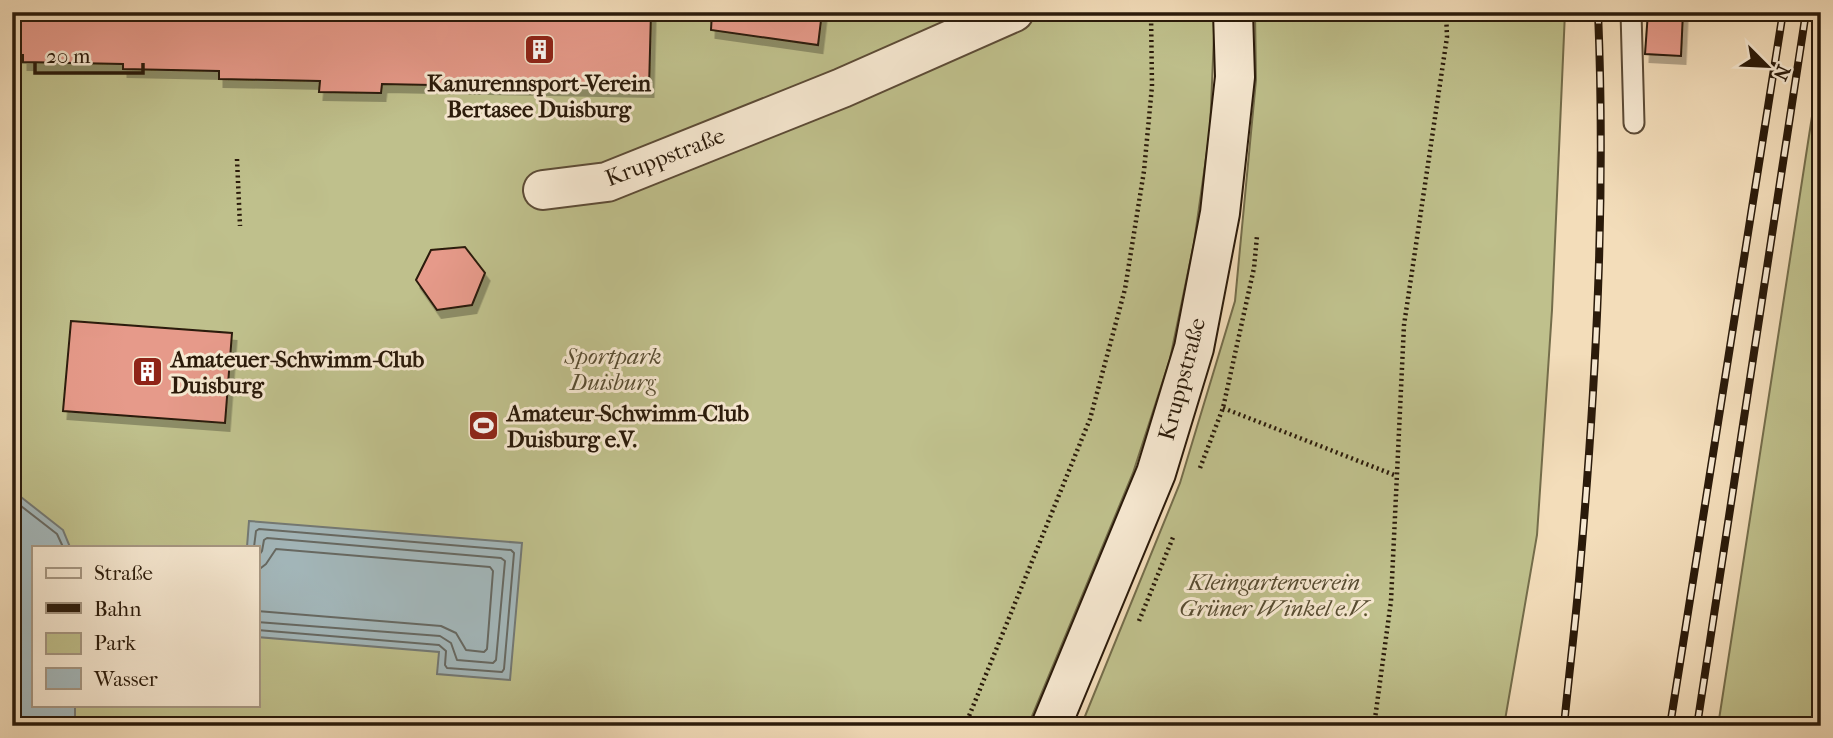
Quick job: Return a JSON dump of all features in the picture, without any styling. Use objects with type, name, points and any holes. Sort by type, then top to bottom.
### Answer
[{"type":"street","name":"Kruppstraße","points":[[543,190],[607,182],[842,89],[1014,12]]},
{"type":"street","name":"Kruppstraße","points":[[1051,726],[1156,473],[1194,348],[1220,213],[1235,77],[1233,12]]},
{"type":"lane","points":[[1631,12],[1634,123]]},
{"type":"path","points":[[965,726],[1090,419],[1125,289],[1144,171],[1152,86],[1151,12]]},
{"type":"path","points":[[1374,726],[1391,601],[1404,325],[1447,37],[1446,12]]},
{"type":"path","points":[[237,159],[240,226]]},
{"type":"path","points":[[1223,408],[1396,476]]},
{"type":"green space","name":"Sportpark Duisburg","points":[[12,12],[1215,12],[1210,130],[1194,243],[1170,359],[1133,473],[1028,726],[12,726]]},
{"type":"green space","name":"Kleingartenverein Grüner Winkel e.V.","points":[[1255,12],[1565,12],[1552,310],[1537,535],[1504,726],[1081,726],[1180,483],[1235,301],[1256,80]]},
{"type":"green space","points":[[1821,58],[1821,726],[1718,726]]},
{"type":"water","points":[[12,490],[63,530],[70,546],[32,546],[32,706],[75,706],[75,726],[12,726]]},
{"type":"water","points":[[249,521],[522,543],[510,680],[437,674],[439,652],[259,637],[259,546],[247,546]]},
{"type":"building","points":[[12,12],[651,12],[649,89],[382,84],[381,93],[319,92],[320,81],[219,79],[219,71],[123,69],[123,64],[23,62],[23,55],[12,55]]},
{"type":"building","points":[[712,12],[822,12],[818,45],[711,30]]},
{"type":"building","points":[[1648,12],[1683,12],[1681,56],[1645,54]]},
{"type":"building","points":[[465,247],[485,273],[472,305],[437,310],[416,280],[431,250]]},
{"type":"building","name":"Amateuer-Schwimm-Club Duisburg","points":[[71,321],[232,333],[225,423],[63,411]]},
{"type":"railway","points":[[1564,726],[1586,499],[1595,360],[1601,151],[1598,12]]},
{"type":"railway","points":[[1670,726],[1783,12]]},
{"type":"railway","points":[[1697,726],[1806,12]]},
{"type":"place","name":"Kanurennsport-Verein Bertasee Duisburg","points":[[539,49]]},
{"type":"place","name":"Amateuer-Schwimm-Club Duisburg","points":[[148,372]]},
{"type":"place","name":"Amateur-Schwimm-Club Duisburg e.V.","points":[[484,426]]}]
